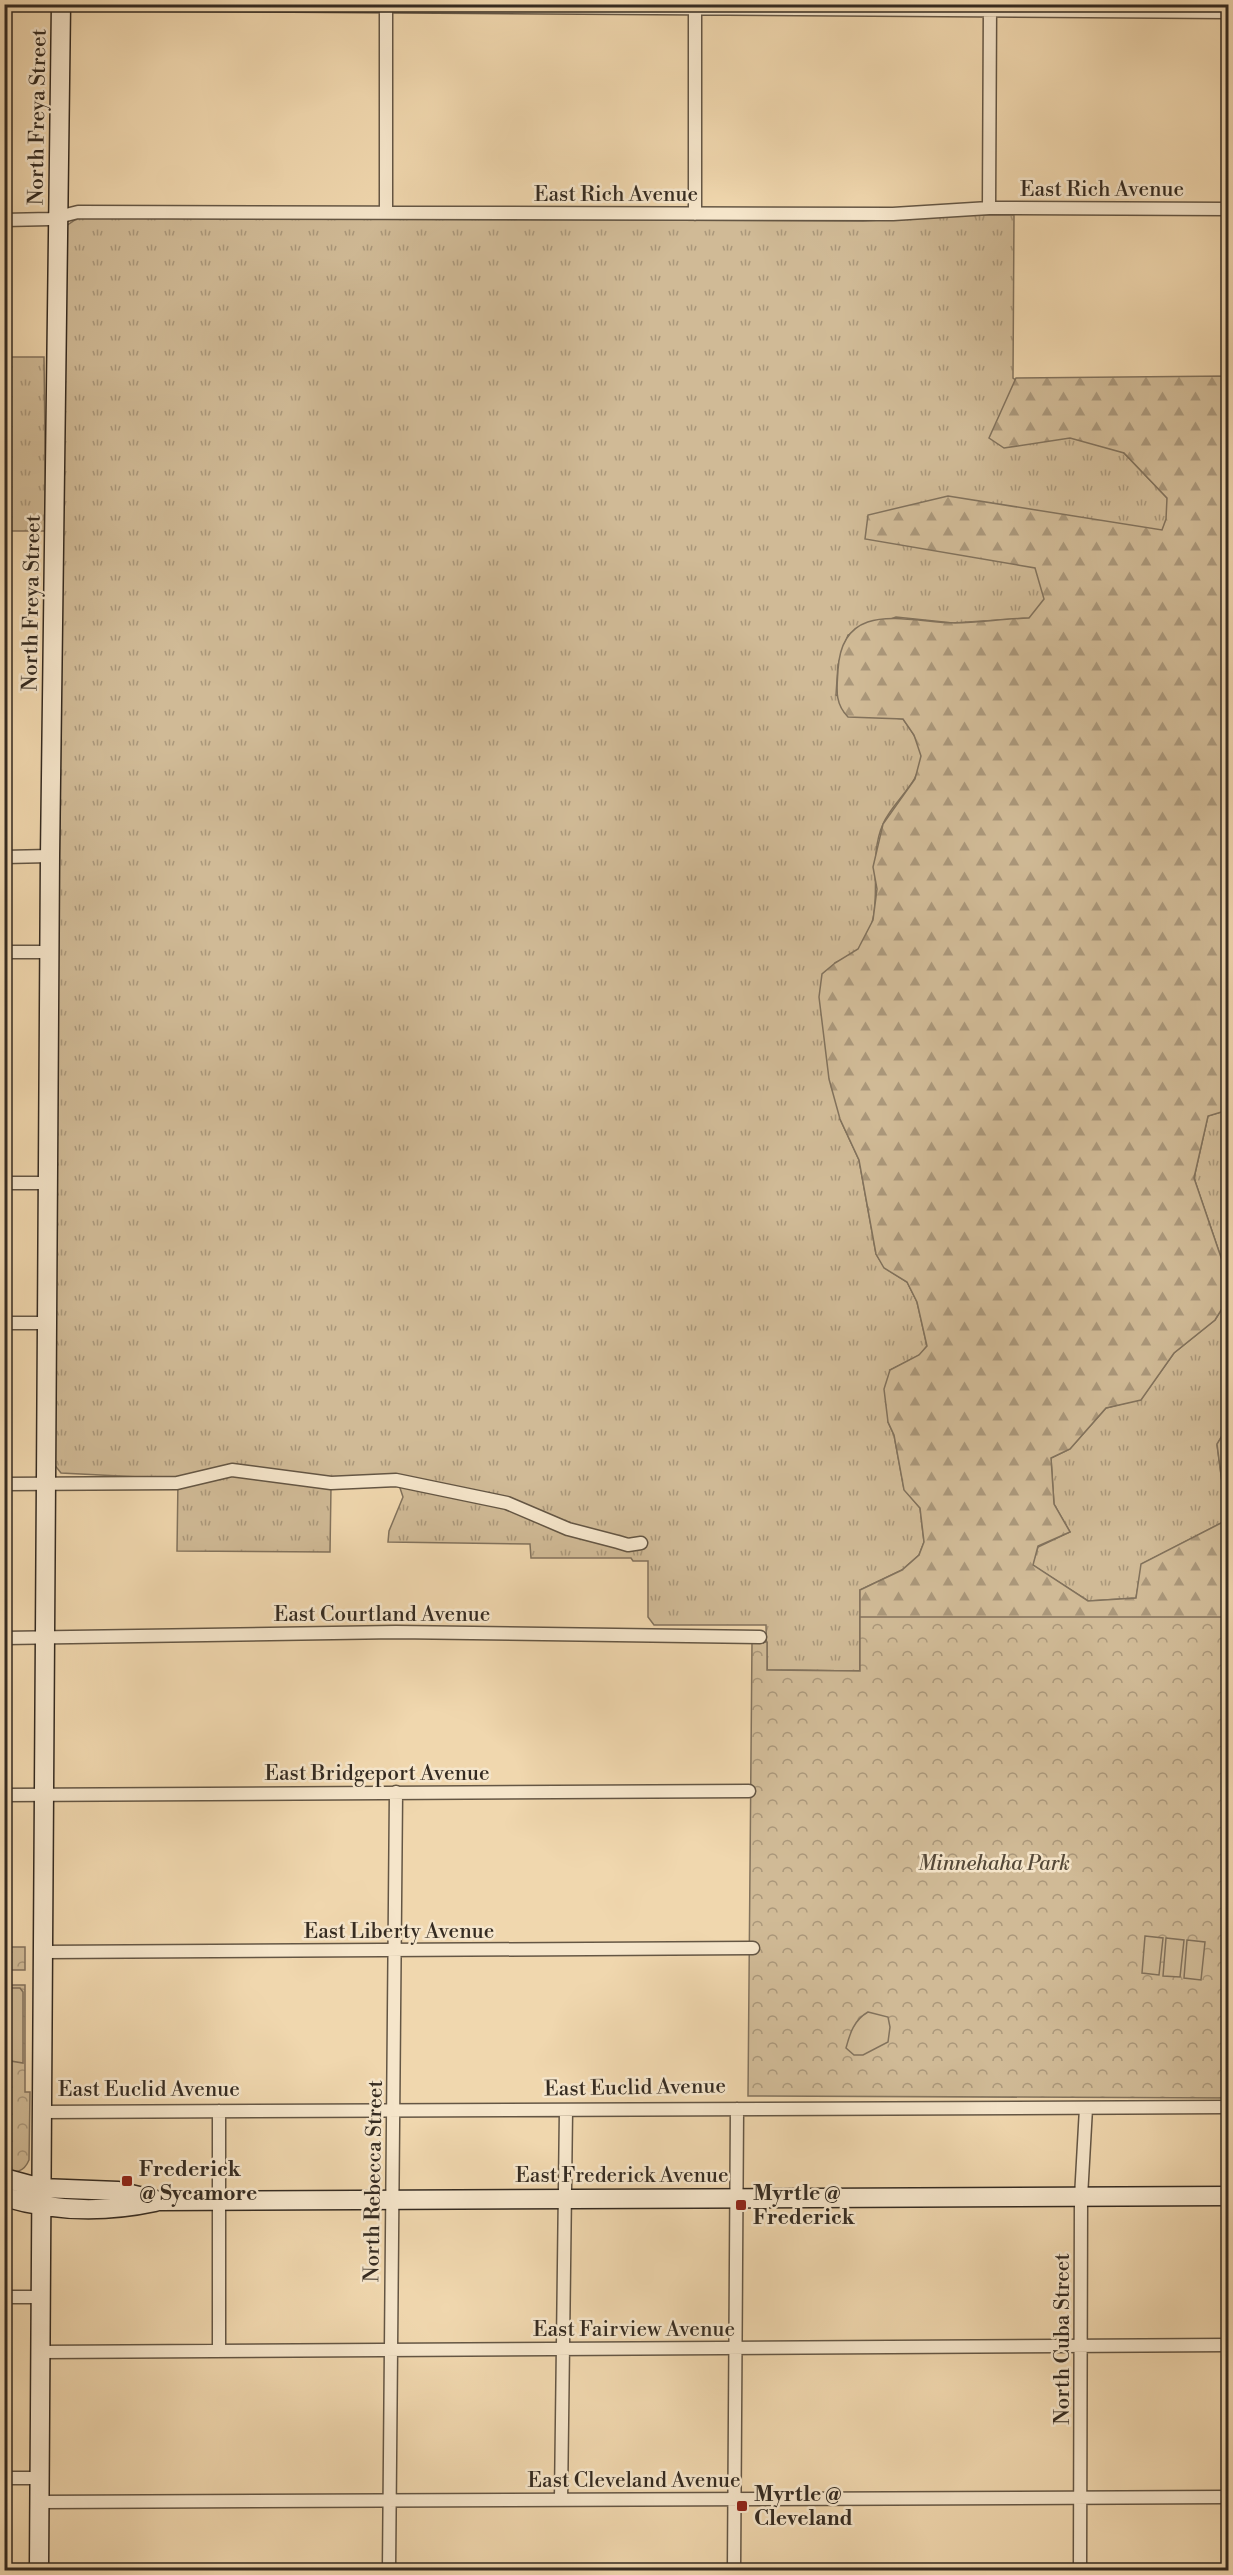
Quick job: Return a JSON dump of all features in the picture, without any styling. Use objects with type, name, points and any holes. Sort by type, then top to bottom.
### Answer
[{"type":"street","name":"North Freya Street","points":[[39,2571],[47,1183],[61,4]]},
{"type":"street","points":[[82,4],[990,8],[1228,12]]},
{"type":"street","points":[[386,6],[386,213]]},
{"type":"street","points":[[695,7],[695,214]]},
{"type":"street","points":[[990,8],[990,208]]},
{"type":"street","name":"East Rich Avenue","points":[[4,220],[44,220],[78,212],[893,214],[990,208],[1228,209]]},
{"type":"street","points":[[4,857],[50,856]]},
{"type":"street","points":[[4,952],[50,952]]},
{"type":"street","points":[[4,1183],[47,1183]]},
{"type":"street","points":[[4,1323],[46,1323]]},
{"type":"street","points":[[4,1484],[177,1483],[232,1470],[331,1483],[377,1479],[396,1480],[507,1503],[568,1528],[628,1545],[641,1543]]},
{"type":"street","name":"East Courtland Avenue","points":[[4,1638],[396,1632],[760,1636]]},
{"type":"street","name":"East Bridgeport Avenue","points":[[4,1795],[749,1791]]},
{"type":"street","name":"North Rebecca Street","points":[[389,2571],[396,1792]]},
{"type":"street","name":"East Liberty Avenue","points":[[44,1952],[753,1948]]},
{"type":"street","name":"East Euclid Avenue","points":[[41,2112],[1228,2107]]},
{"type":"street","name":"North Cuba Street","points":[[1080,2571],[1081,2197],[1086,2108]]},
{"type":"street","points":[[734,2571],[737,2109]]},
{"type":"street","points":[[561,2500],[566,2110]]},
{"type":"street","points":[[219,2112],[219,2351]]},
{"type":"street","points":[[4,2178],[41,2197]]},
{"type":"street","name":"East Frederick Avenue","points":[[41,2197],[62,2191],[118,2191],[160,2201],[392,2198],[1228,2196]]},
{"type":"street","points":[[4,2197],[41,2197]]},
{"type":"street","points":[[4,2297],[40,2297]]},
{"type":"street","name":"East Fairview Avenue","points":[[40,2352],[1228,2345]]},
{"type":"street","points":[[4,2478],[39,2478]]},
{"type":"street","name":"East Cleveland Avenue","points":[[39,2502],[1228,2497]]},
{"type":"green space","points":[[1014,215],[1013,378],[1124,453],[1167,498],[1185,555],[1029,618],[953,623],[896,617],[848,635],[838,665],[836,695],[878,716],[903,719],[921,751],[920,766],[916,775],[888,815],[878,839],[875,904],[868,935],[857,951],[835,963],[840,1119],[859,1160],[876,1254],[885,1268],[907,1282],[917,1302],[927,1346],[920,1355],[890,1370],[888,1422],[894,1435],[904,1489],[920,1508],[924,1542],[919,1555],[902,1570],[860,1590],[860,1671],[767,1670],[766,1625],[654,1625],[648,1617],[648,1561],[633,1561],[631,1558],[531,1558],[530,1544],[388,1542],[389,1531],[403,1497],[399,1485],[331,1487],[330,1552],[177,1551],[178,1479],[61,1473],[53,1463],[66,226],[78,218],[863,221]]},
{"type":"green space","points":[[5,357],[44,357],[46,531],[5,531]]},
{"type":"green space","points":[[1228,376],[1228,1110],[1208,1116],[1194,1178],[1228,1278],[1228,1299],[1215,1320],[1174,1353],[1141,1400],[1106,1408],[1070,1449],[1051,1458],[1054,1504],[1070,1532],[1038,1546],[1033,1565],[1088,1601],[1136,1598],[1141,1564],[1227,1520],[1217,1444],[1228,1426],[1228,1979],[750,1941],[752,1778],[767,1642],[767,1670],[860,1671],[860,1590],[902,1570],[919,1555],[924,1542],[920,1508],[904,1490],[894,1435],[888,1422],[884,1389],[890,1370],[919,1355],[927,1346],[917,1302],[907,1282],[884,1268],[876,1254],[859,1160],[840,1119],[829,1079],[819,997],[822,974],[858,949],[873,920],[877,889],[873,867],[883,824],[915,779],[921,756],[914,735],[903,719],[848,717],[844,712],[838,701],[837,689],[842,647],[852,632],[865,623],[881,619],[955,623],[1029,618],[1044,599],[1035,568],[865,539],[868,515],[948,496],[1162,530],[1166,519],[1167,498],[1124,453],[1070,438],[1004,448],[989,438],[1016,378]]},
{"type":"green space","points":[[1228,1110],[1228,1278],[1194,1178],[1208,1116]]},
{"type":"green space","points":[[1228,1299],[1228,1426],[1217,1445],[1227,1520],[1142,1564],[1136,1598],[1088,1601],[1032,1565],[1038,1547],[1070,1532],[1054,1504],[1051,1458],[1070,1449],[1106,1408],[1141,1399],[1174,1353],[1215,1320]]},
{"type":"green space","name":"Minnehaha Park","points":[[860,1617],[1228,1617],[1228,2098],[748,2096],[752,1642],[767,1642],[767,1670],[860,1671]]},
{"type":"green space","points":[[1145,1936],[1163,1938],[1159,1975],[1142,1973]]},
{"type":"green space","points":[[1166,1938],[1184,1940],[1180,1977],[1163,1976]]},
{"type":"green space","points":[[1187,1940],[1205,1942],[1201,1980],[1184,1978]]},
{"type":"green space","points":[[4,1947],[25,1947],[25,1970],[5,1970]]},
{"type":"green space","points":[[4,1985],[25,1985],[25,2092],[30,2092],[29,2160],[25,2167],[16,2172],[5,2169]]},
{"type":"green space","points":[[5,1988],[20,1988],[23,1992],[23,2063],[5,2060]]},
{"type":"green space","points":[[868,2012],[888,2017],[890,2027],[888,2042],[863,2055],[854,2055],[846,2048],[849,2037],[856,2023]]},
{"type":"place","name":"Frederick @ Sycamore","points":[[127,2181]]},
{"type":"place","name":"Myrtle @ Frederick","points":[[741,2205]]},
{"type":"place","name":"Myrtle @ Cleveland","points":[[742,2506]]}]
